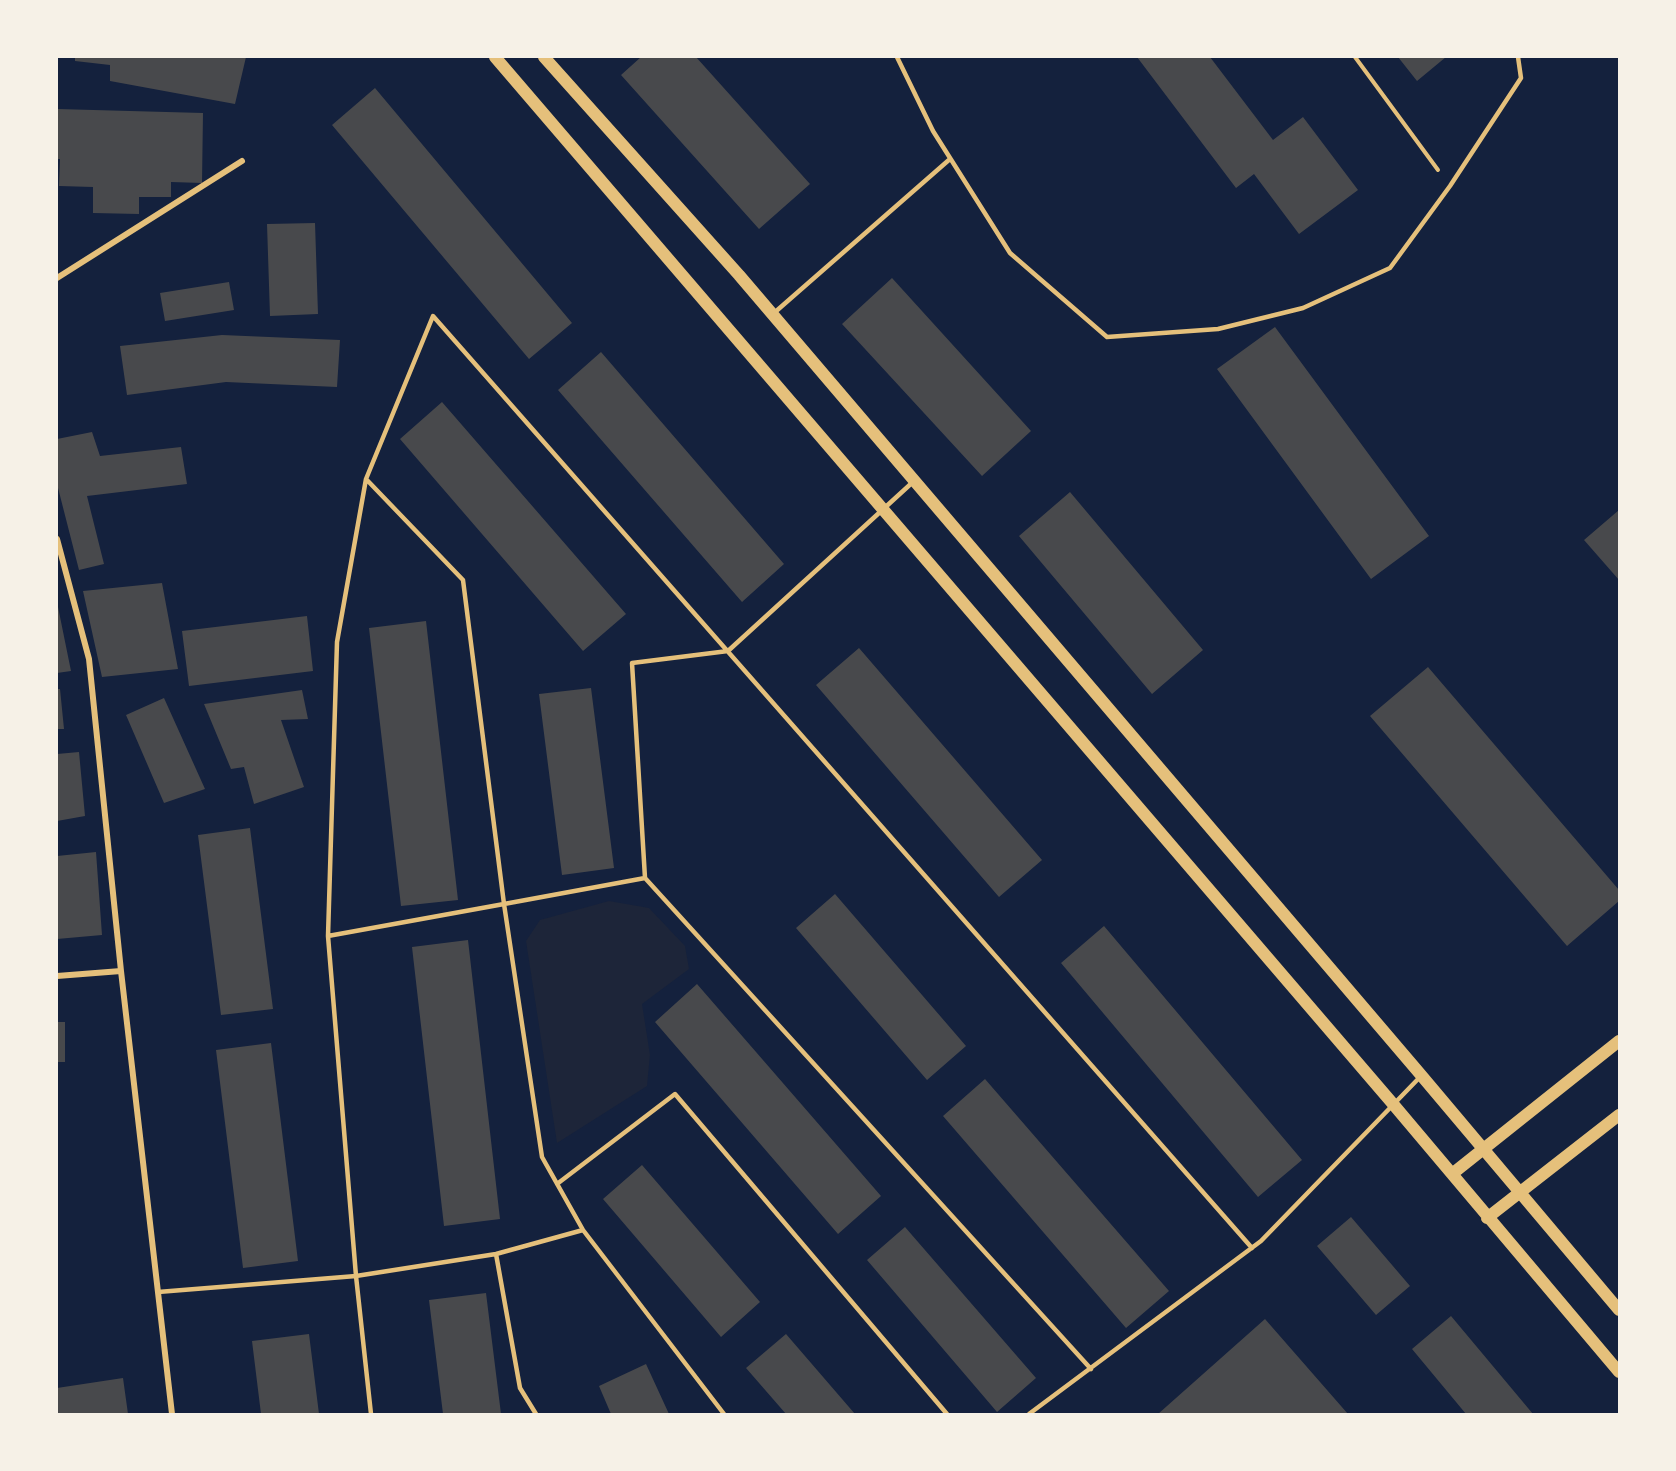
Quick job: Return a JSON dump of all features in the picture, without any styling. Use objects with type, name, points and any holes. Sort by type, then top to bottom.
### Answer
[{"type":"main road","points":[[495,57],[1393,1104],[1619,1372]]},
{"type":"main road","points":[[544,57],[915,481],[1619,1310]]},
{"type":"main road","points":[[1452,1174],[1619,1041]]},
{"type":"main road","points":[[1487,1218],[1619,1115]]},
{"type":"street","points":[[57,278],[242,161]]},
{"type":"street","points":[[57,539],[89,659],[121,971],[172,1414]]},
{"type":"street","points":[[57,976],[121,971]]},
{"type":"lane","points":[[897,57],[933,131],[1010,253],[1107,336],[1218,329],[1304,308],[1390,268],[1450,186],[1521,78],[1518,57]]},
{"type":"lane","points":[[772,315],[950,159]]},
{"type":"lane","points":[[371,1414],[356,1275],[328,936],[336,642],[366,479],[433,316],[1252,1248]]},
{"type":"lane","points":[[366,479],[463,580],[504,904],[542,1157],[583,1230],[724,1414]]},
{"type":"lane","points":[[915,481],[728,651],[632,663],[645,878],[1091,1369]]},
{"type":"lane","points":[[328,936],[645,878]]},
{"type":"lane","points":[[1029,1414],[1261,1241],[1421,1075]]},
{"type":"lane","points":[[558,1184],[675,1094],[947,1414]]},
{"type":"lane","points":[[158,1292],[356,1275],[496,1254],[583,1230]]},
{"type":"lane","points":[[496,1254],[520,1388],[536,1414]]},
{"type":"path","points":[[1355,57],[1450,186]]},
{"type":"shaded area","points":[[609,901],[649,908],[685,946],[689,969],[642,1004],[650,1055],[647,1086],[557,1143],[526,941],[540,920]]},
{"type":"building","points":[[75,57],[246,57],[235,104],[110,81],[110,65],[75,61]]},
{"type":"building","points":[[641,57],[696,57],[810,184],[759,229],[621,75]]},
{"type":"building","points":[[1137,57],[1210,57],[1273,140],[1303,117],[1358,190],[1299,234],[1254,174],[1236,188]]},
{"type":"building","points":[[1398,57],[1446,57],[1417,81]]},
{"type":"building","points":[[375,88],[572,323],[529,359],[332,125]]},
{"type":"building","points":[[57,109],[203,113],[202,183],[171,182],[171,197],[139,197],[139,214],[93,213],[93,187],[59,186]]},
{"type":"building","points":[[315,223],[318,314],[270,316],[267,224]]},
{"type":"building","points":[[892,278],[1031,431],[982,476],[842,324]]},
{"type":"building","points":[[229,282],[234,310],[165,321],[160,293]]},
{"type":"building","points":[[1275,327],[1429,536],[1371,579],[1217,369]]},
{"type":"building","points":[[222,335],[340,340],[337,387],[226,382],[127,395],[120,346]]},
{"type":"building","points":[[601,352],[784,564],[742,602],[558,390]]},
{"type":"building","points":[[442,402],[626,614],[583,651],[400,439]]},
{"type":"building","points":[[92,432],[100,456],[181,447],[187,484],[87,496],[104,564],[79,570],[57,484],[57,439]]},
{"type":"building","points":[[1070,492],[1203,650],[1152,694],[1019,536]]},
{"type":"building","points":[[1619,510],[1619,580],[1584,540]]},
{"type":"building","points":[[162,583],[178,669],[102,677],[83,591]]},
{"type":"building","points":[[57,602],[71,671],[57,673]]},
{"type":"building","points":[[307,616],[313,671],[189,686],[182,631]]},
{"type":"building","points":[[426,621],[458,900],[401,906],[369,628]]},
{"type":"building","points":[[859,648],[1042,860],[999,897],[816,685]]},
{"type":"building","points":[[1428,667],[1619,890],[1619,901],[1567,946],[1370,716]]},
{"type":"building","points":[[591,688],[614,868],[562,875],[539,694]]},
{"type":"building","points":[[57,689],[60,689],[64,729],[57,729]]},
{"type":"building","points":[[302,690],[308,719],[281,720],[304,787],[254,804],[244,767],[231,769],[204,704]]},
{"type":"building","points":[[164,698],[205,789],[164,803],[126,715]]},
{"type":"building","points":[[79,752],[85,816],[57,821],[57,754]]},
{"type":"building","points":[[250,828],[273,1009],[221,1015],[198,835]]},
{"type":"building","points":[[96,852],[102,935],[57,939],[57,856]]},
{"type":"building","points":[[835,894],[966,1046],[927,1080],[796,928]]},
{"type":"building","points":[[1104,926],[1302,1160],[1258,1197],[1061,963]]},
{"type":"building","points":[[468,940],[500,1219],[444,1226],[412,947]]},
{"type":"building","points":[[697,984],[881,1196],[838,1234],[655,1022]]},
{"type":"building","points":[[57,1022],[65,1022],[65,1062],[57,1062]]},
{"type":"building","points":[[271,1043],[298,1261],[243,1268],[216,1050]]},
{"type":"building","points":[[985,1079],[1169,1291],[1126,1328],[943,1116]]},
{"type":"building","points":[[642,1165],[760,1302],[721,1337],[603,1199]]},
{"type":"building","points":[[1351,1217],[1410,1286],[1376,1315],[1317,1246]]},
{"type":"building","points":[[905,1227],[1036,1378],[997,1412],[867,1260]]},
{"type":"building","points":[[486,1293],[501,1414],[443,1414],[429,1300]]},
{"type":"building","points":[[1451,1316],[1533,1414],[1466,1414],[1412,1349]]},
{"type":"building","points":[[1265,1319],[1348,1414],[1158,1414]]},
{"type":"building","points":[[309,1334],[319,1414],[261,1414],[252,1341]]},
{"type":"building","points":[[786,1334],[855,1414],[786,1414],[746,1368]]},
{"type":"building","points":[[646,1364],[669,1414],[611,1414],[599,1386]]},
{"type":"building","points":[[123,1378],[128,1414],[57,1414],[57,1388]]}]
